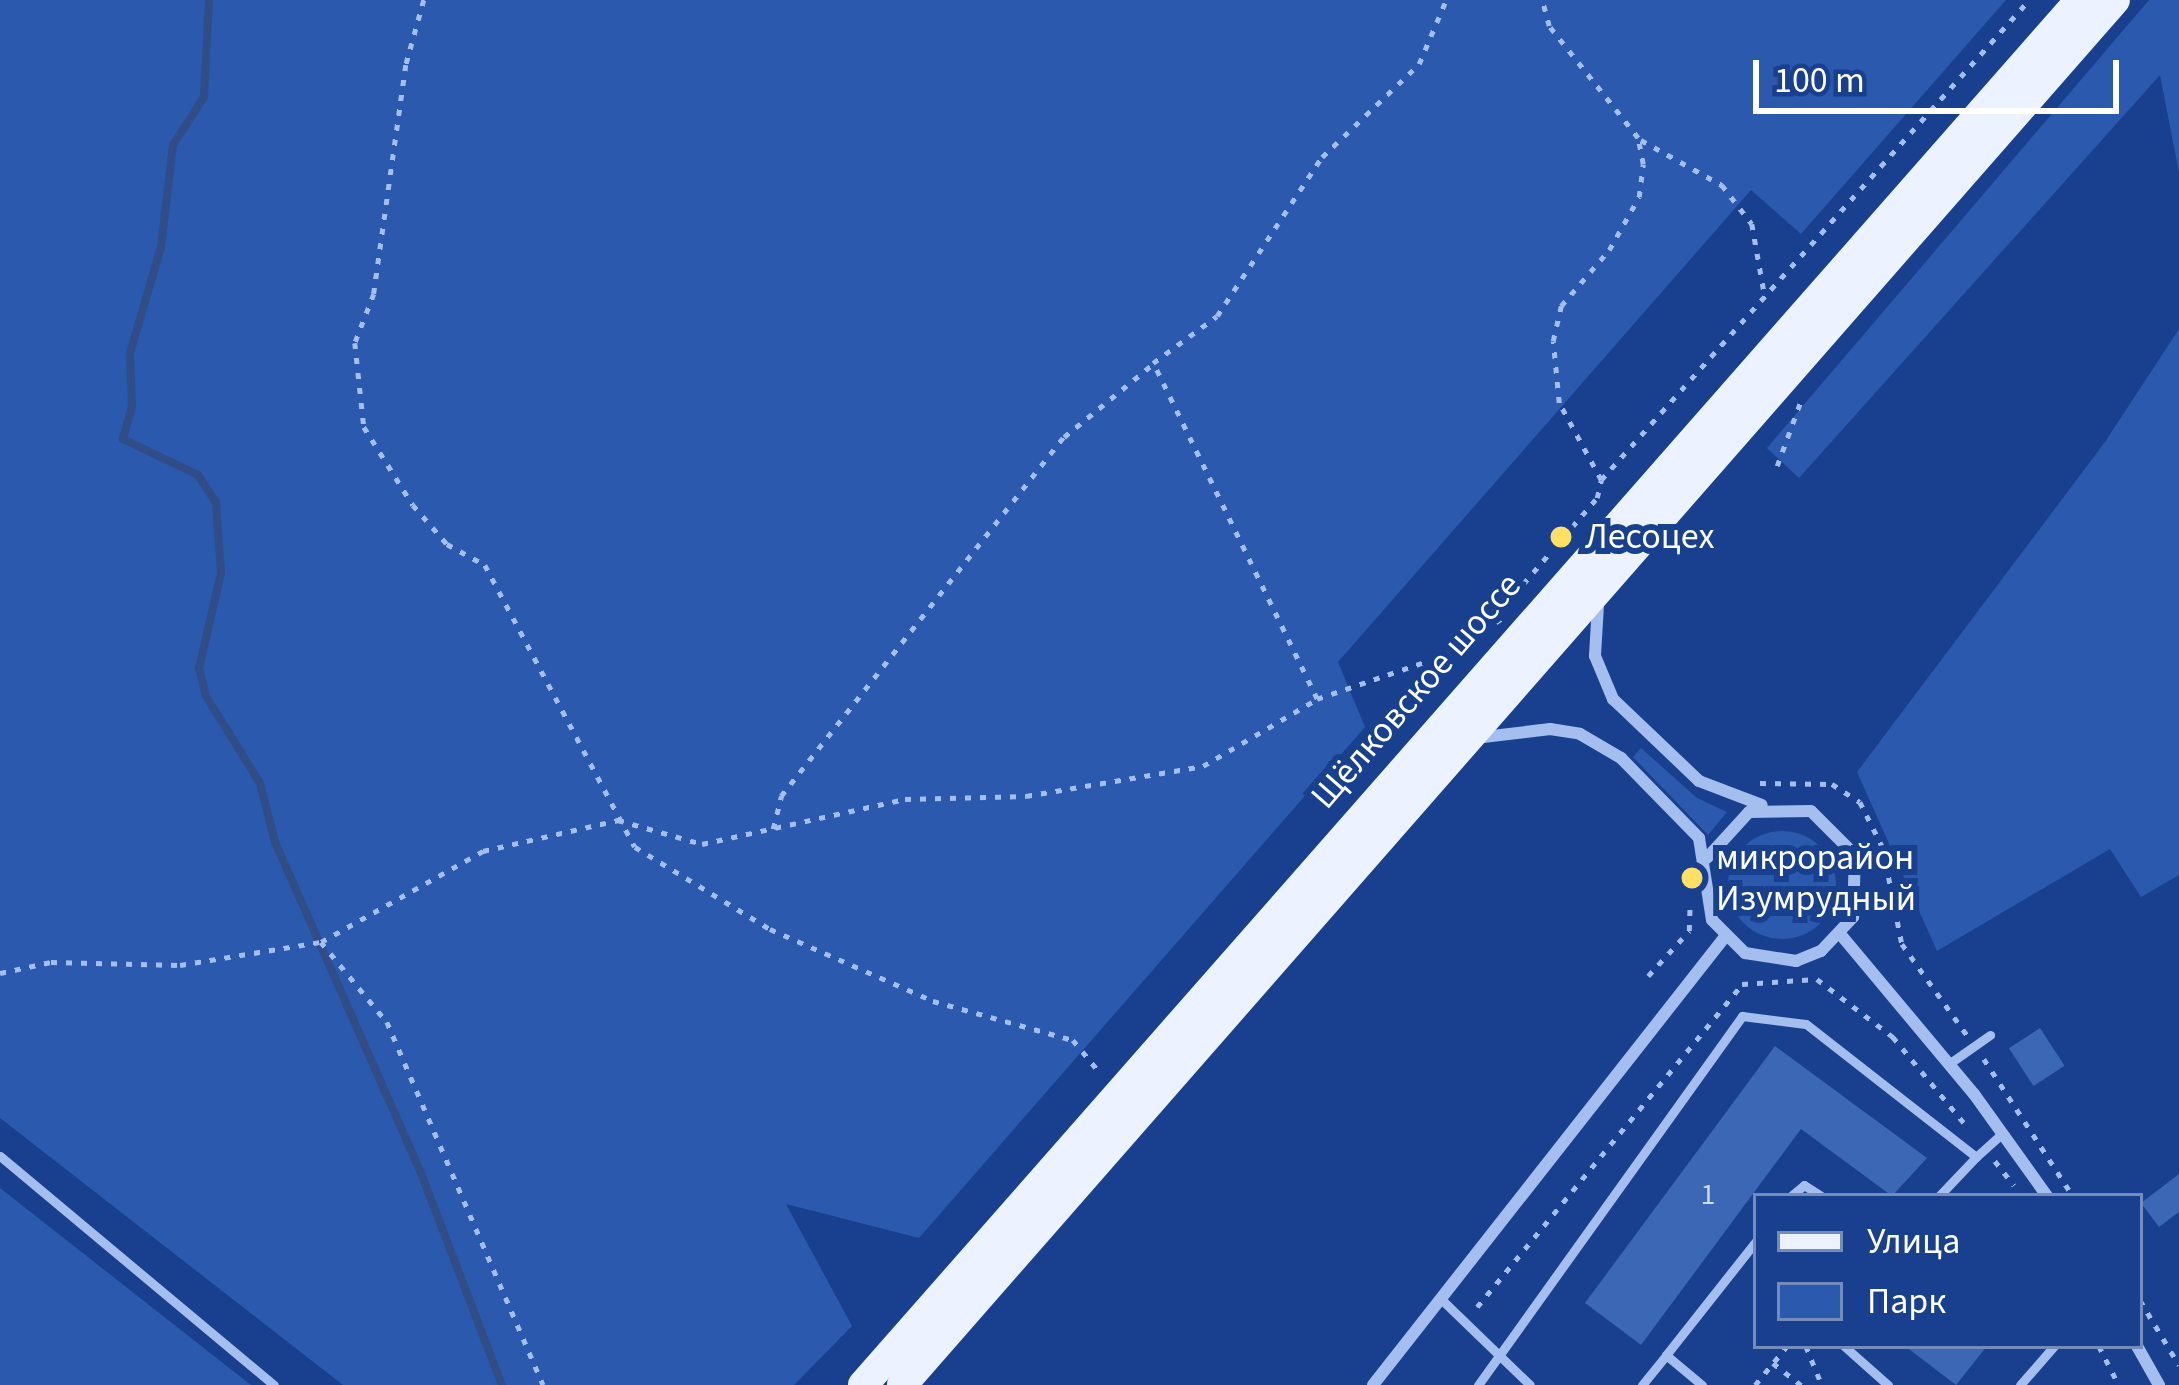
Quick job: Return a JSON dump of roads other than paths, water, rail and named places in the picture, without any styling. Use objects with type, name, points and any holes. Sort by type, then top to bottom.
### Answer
[{"type":"main road","name":"Щёлковское шоссе","points":[[863,1385],[1536,613],[2080,0]]},
{"type":"main road","name":"Щёлковское шоссе","points":[[902,1385],[1473,739],[2115,0]]},
{"type":"street","points":[[1600,592],[1595,656],[1613,699],[1699,781],[1769,806],[1811,811],[1844,836],[1860,875],[1841,934],[1796,961],[1758,957],[1724,938],[1705,900],[1707,858],[1731,824],[1769,806]]},
{"type":"street","points":[[1473,739],[1550,728],[1580,734],[1621,758],[1681,815],[1707,858]]},
{"type":"street","points":[[1841,934],[2004,1132],[2045,1193]]},
{"type":"street","points":[[1373,1385],[1724,938]]},
{"type":"street","points":[[2139,1349],[2159,1385]]},
{"type":"lane","points":[[1478,1385],[1742,1016],[1806,1024],[1976,1157]]},
{"type":"lane","points":[[1950,1064],[1990,1035]]},
{"type":"lane","points":[[1942,1193],[2004,1132]]},
{"type":"lane","points":[[0,1156],[274,1385]]},
{"type":"lane","points":[[1642,1385],[1753,1245]]},
{"type":"lane","points":[[1442,1300],[1496,1358],[1530,1385]]},
{"type":"lane","points":[[1847,1349],[1888,1385]]},
{"type":"lane","points":[[2020,1385],[2051,1349]]},
{"type":"lane","points":[[1666,1355],[1702,1385]]},
{"type":"waterway","points":[[209,0],[204,97],[173,145],[161,247],[130,353],[132,407],[123,439],[198,475],[216,503],[221,573],[199,668],[206,696],[260,783],[275,842],[421,1173],[502,1385]]},
{"type":"place","name":"Лесоцех","points":[[1561,537]]},
{"type":"place","name":"микрорайон Изумрудный","points":[[1692,878]]}]
